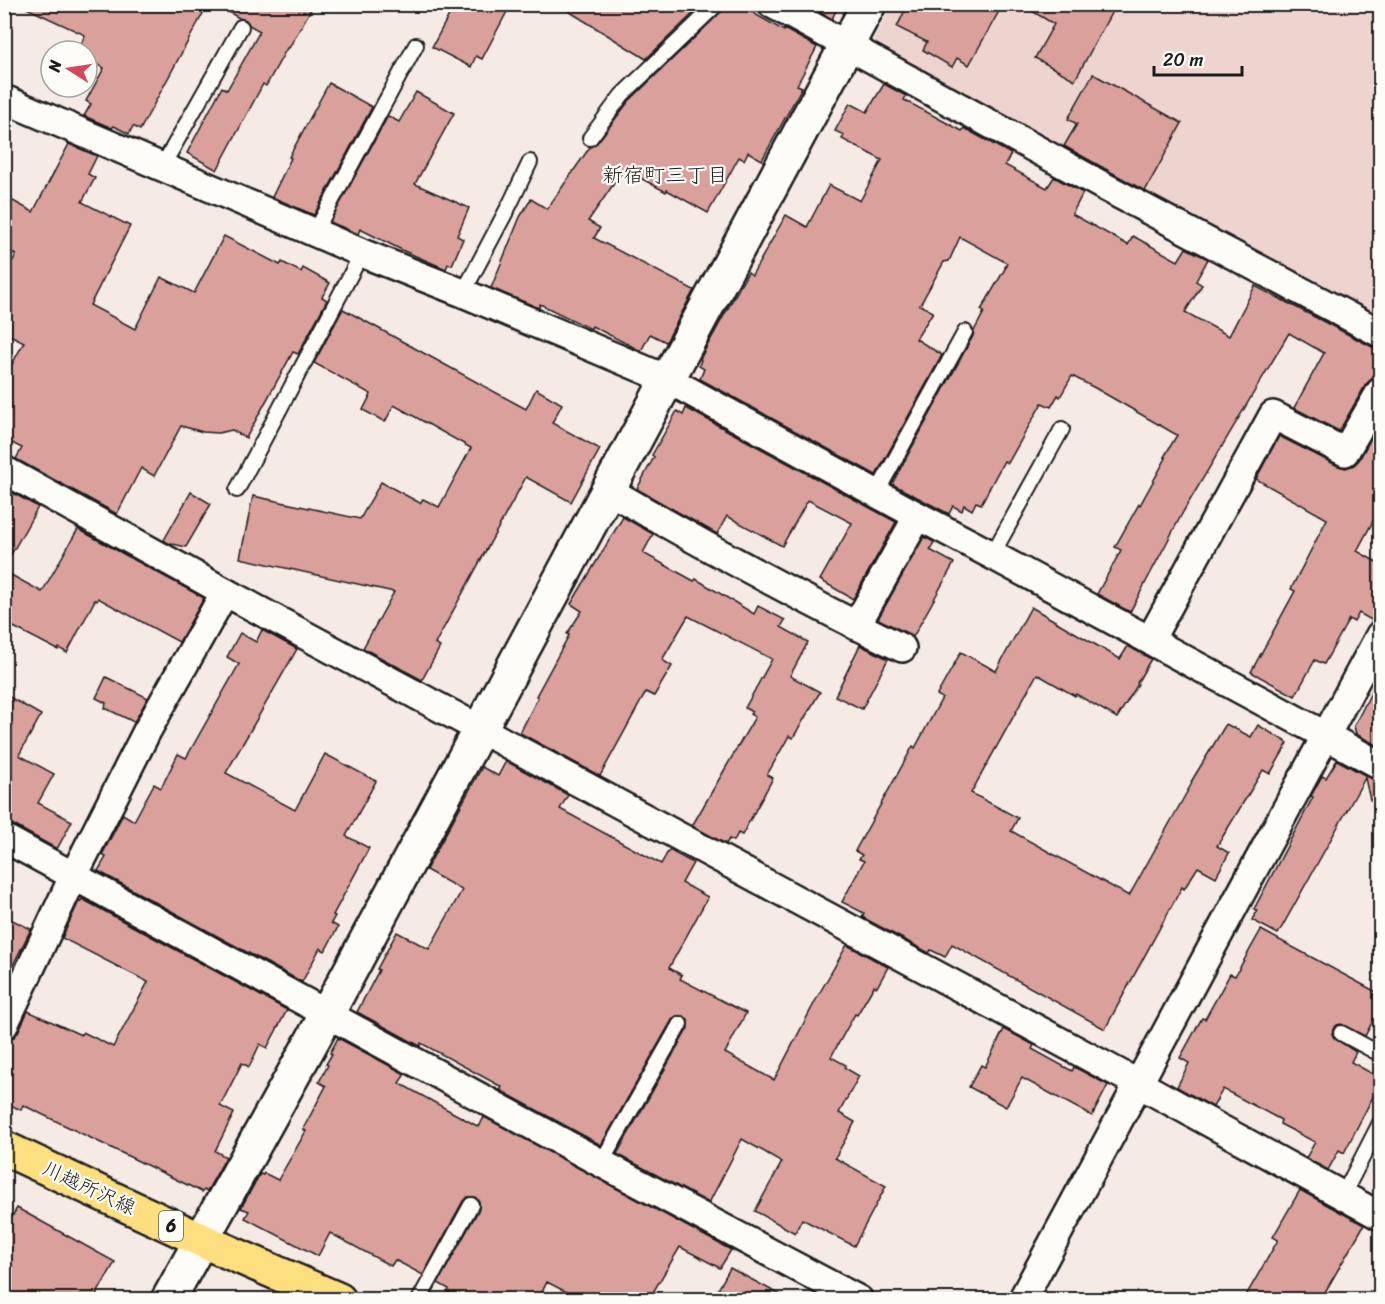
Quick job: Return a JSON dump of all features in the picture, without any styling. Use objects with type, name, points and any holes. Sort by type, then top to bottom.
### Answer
[{"type":"main road","name":"川越所沢線","points":[[4,1148],[201,1240],[339,1299]]},
{"type":"street","points":[[772,4],[1105,187],[1380,333]]},
{"type":"street","points":[[168,1299],[327,1014],[869,4]]},
{"type":"street","points":[[4,99],[362,253],[668,379],[876,494],[1380,765]]},
{"type":"street","points":[[1150,640],[1273,415],[1345,452],[1380,392]]},
{"type":"street","points":[[4,470],[479,730],[1380,1216]]},
{"type":"street","points":[[608,490],[676,530],[902,648]]},
{"type":"street","points":[[856,626],[918,516]]},
{"type":"street","points":[[4,1025],[74,875],[147,731],[225,592]]},
{"type":"street","points":[[1022,1299],[1380,635]]},
{"type":"street","points":[[4,838],[601,1163],[859,1299]]},
{"type":"lane","points":[[590,138],[622,95],[717,4]]},
{"type":"lane","points":[[162,167],[241,27]]},
{"type":"lane","points":[[315,232],[416,45]]},
{"type":"lane","points":[[463,293],[530,162]]},
{"type":"lane","points":[[237,490],[362,253]]},
{"type":"lane","points":[[876,494],[965,332]]},
{"type":"lane","points":[[992,555],[1062,429]]},
{"type":"lane","points":[[601,1163],[680,1024]]},
{"type":"lane","points":[[1341,1033],[1380,1054]]},
{"type":"lane","points":[[1343,1195],[1380,1123]]},
{"type":"lane","points":[[419,1299],[471,1205]]},
{"type":"shaded area","points":[[892,5],[1380,5],[1380,322],[869,47]]},
{"type":"building","points":[[18,4],[208,4],[140,130],[133,126],[129,134],[114,126],[112,128],[84,116],[91,104],[86,101],[87,99],[99,99],[99,77],[104,68],[99,65],[99,39],[83,39],[85,35]]},
{"type":"building","points":[[215,4],[314,4],[266,86],[263,84],[217,170],[187,153],[222,87],[227,90],[260,31],[249,25],[246,20]]},
{"type":"building","points":[[455,4],[511,4],[482,59],[476,56],[471,67],[432,47]]},
{"type":"building","points":[[557,4],[703,4],[646,59]]},
{"type":"building","points":[[726,4],[738,4],[817,47],[797,85],[802,87],[762,160],[748,152],[744,160],[739,157],[708,213],[624,169],[588,221],[600,228],[594,238],[694,290],[666,342],[650,334],[641,351],[592,326],[591,329],[540,304],[539,308],[491,288],[520,217],[531,199],[547,209],[590,147],[597,143],[629,101],[723,10]]},
{"type":"building","points":[[806,4],[839,4],[832,19]]},
{"type":"building","points":[[908,4],[1003,4],[969,65],[957,58],[952,67],[923,50],[927,42],[897,27]]},
{"type":"building","points":[[1020,4],[1116,4],[1075,80],[1035,58],[1054,24]]},
{"type":"building","points":[[1093,74],[1182,123],[1145,191],[1064,146],[1077,124],[1068,119]]},
{"type":"building","points":[[329,83],[372,107],[314,215],[272,197],[291,158],[289,157]]},
{"type":"building","points":[[884,84],[906,96],[904,100],[962,131],[964,128],[1011,154],[1005,165],[1047,188],[1054,177],[1083,193],[1072,214],[1128,245],[1133,236],[1178,261],[1186,248],[1208,259],[1196,281],[1202,285],[1185,312],[1229,336],[1255,286],[1380,351],[1380,376],[1366,384],[1339,431],[1294,408],[1324,353],[1289,333],[1183,512],[1130,612],[1097,594],[1121,550],[1115,547],[1177,435],[1095,388],[1072,376],[1060,397],[1058,395],[1051,407],[1042,403],[1008,463],[1004,461],[981,504],[976,502],[972,510],[964,505],[962,511],[953,506],[949,514],[892,484],[973,336],[984,312],[981,310],[1006,267],[1007,263],[960,237],[949,261],[944,262],[920,305],[933,312],[916,339],[942,355],[876,475],[700,379],[704,369],[699,366],[700,359],[748,272],[752,275],[786,215],[807,227],[829,185],[860,201],[882,160],[842,139],[844,135],[835,131],[850,103],[867,112]]},
{"type":"building","points":[[416,92],[454,113],[415,184],[469,208],[457,236],[463,239],[452,265],[448,264],[446,269],[360,229],[358,234],[330,222],[388,116],[399,122]]},
{"type":"building","points":[[69,144],[97,156],[88,174],[95,178],[82,202],[130,226],[90,305],[135,329],[161,277],[194,293],[224,236],[280,265],[282,262],[301,272],[303,268],[330,283],[322,297],[327,300],[298,354],[293,352],[246,438],[232,430],[218,433],[203,432],[181,426],[154,476],[141,468],[117,514],[16,459],[22,448],[4,439],[4,379],[24,342],[4,332],[4,276],[16,255],[4,248],[4,196],[33,212]]},
{"type":"building","points":[[343,309],[526,409],[536,389],[562,404],[552,423],[600,449],[571,502],[526,477],[435,644],[440,647],[422,680],[363,648],[394,592],[240,558],[253,496],[360,519],[381,482],[420,503],[423,499],[439,507],[471,448],[394,405],[385,422],[363,410],[371,394],[314,363]]},
{"type":"building","points":[[686,408],[896,522],[853,599],[820,580],[852,523],[808,500],[782,546],[727,516],[717,534],[637,489],[654,457],[652,455],[677,411],[683,415]]},
{"type":"building","points":[[1380,422],[1380,508],[1357,551],[1380,564],[1380,619],[1373,621],[1359,613],[1354,622],[1349,619],[1324,664],[1315,660],[1295,696],[1251,672],[1295,591],[1291,589],[1327,519],[1256,479],[1279,436],[1346,468],[1359,460]]},
{"type":"building","points":[[4,488],[38,507],[4,567]]},
{"type":"building","points":[[191,492],[211,504],[186,547],[168,543],[164,540]]},
{"type":"building","points":[[623,517],[653,534],[643,553],[694,581],[696,579],[754,614],[758,606],[785,620],[781,627],[808,642],[790,676],[820,692],[793,738],[789,736],[767,775],[773,778],[742,835],[738,833],[734,841],[729,839],[726,844],[692,826],[755,717],[745,708],[772,659],[688,616],[662,660],[672,666],[654,696],[646,692],[600,776],[520,733],[538,697],[536,696],[569,635],[567,634],[582,611],[571,604]]},
{"type":"building","points":[[78,529],[204,598],[179,642],[98,598],[67,653],[4,622],[4,571],[42,592]]},
{"type":"building","points":[[924,537],[934,542],[930,550],[954,563],[913,637],[878,619]]},
{"type":"building","points":[[1031,607],[1120,659],[1128,646],[1151,659],[1117,718],[1037,674],[971,793],[1018,818],[1011,831],[1129,896],[1191,782],[1226,724],[1251,737],[1258,725],[1288,743],[1270,774],[1263,770],[1217,846],[1229,853],[1216,877],[1198,867],[1184,889],[1182,887],[1105,1029],[952,944],[945,957],[931,950],[929,953],[862,917],[864,913],[842,902],[864,861],[859,859],[862,855],[855,851],[942,698],[937,695],[961,652],[996,671]]},
{"type":"building","points":[[262,630],[297,649],[226,773],[295,810],[325,754],[376,781],[346,836],[369,848],[333,915],[335,916],[331,923],[338,927],[325,951],[320,948],[302,982],[98,871],[106,857],[102,855],[123,814],[134,821],[154,784],[161,788],[178,754],[186,758],[239,664],[227,657],[240,633],[256,642]]},
{"type":"building","points":[[860,645],[888,659],[862,709],[835,696]]},
{"type":"building","points":[[1380,675],[1380,747],[1356,734],[1354,726]]},
{"type":"building","points":[[106,677],[148,698],[134,722],[105,708],[106,703],[96,698]]},
{"type":"building","points":[[4,694],[41,715],[19,755],[54,774],[38,803],[72,821],[57,849],[12,824],[4,822]]},
{"type":"building","points":[[1337,760],[1380,781],[1380,799],[1370,800],[1365,778],[1278,934],[1252,920],[1257,911],[1254,909],[1322,776],[1326,778]]},
{"type":"building","points":[[506,761],[568,795],[560,809],[661,864],[669,850],[693,863],[682,883],[708,897],[669,968],[682,975],[680,979],[746,1013],[725,1053],[774,1080],[847,945],[888,967],[877,987],[874,986],[857,1015],[855,1014],[831,1057],[846,1065],[845,1068],[859,1076],[839,1113],[855,1122],[835,1158],[886,1186],[854,1246],[802,1219],[795,1233],[755,1211],[782,1162],[742,1139],[709,1203],[617,1154],[688,1028],[688,1020],[684,1016],[676,1016],[672,1020],[601,1145],[500,1090],[502,1087],[421,1043],[420,1046],[357,1012],[397,932],[429,949],[462,890],[426,870],[482,767],[498,776]]},
{"type":"building","points":[[82,899],[287,1010],[267,1048],[260,1044],[249,1067],[242,1063],[220,1106],[234,1113],[215,1151],[226,1157],[207,1191],[202,1192],[23,1105],[21,1110],[4,1102],[4,1051],[10,1039],[18,1032],[28,1011],[81,1035],[83,1032],[113,1047],[148,982],[62,938]]},
{"type":"building","points":[[4,916],[31,929],[4,983]]},
{"type":"building","points":[[1261,930],[1380,994],[1380,1007],[1365,1036],[1341,1024],[1333,1029],[1334,1038],[1356,1052],[1351,1062],[1380,1078],[1380,1083],[1344,1153],[1339,1150],[1328,1170],[1306,1158],[1315,1142],[1280,1124],[1281,1120],[1223,1089],[1213,1107],[1177,1087],[1189,1063],[1180,1058],[1202,1018],[1205,1019],[1230,974],[1235,976]]},
{"type":"building","points":[[1004,1029],[1034,1045],[1032,1049],[1072,1071],[1074,1067],[1108,1085],[1092,1116],[1022,1078],[1006,1107],[969,1087],[981,1065],[985,1067]]},
{"type":"building","points":[[338,1038],[405,1074],[399,1083],[479,1127],[484,1117],[731,1250],[720,1268],[680,1247],[649,1299],[580,1299],[547,1282],[538,1299],[460,1299],[438,1283],[479,1209],[479,1201],[475,1197],[467,1197],[463,1201],[423,1275],[395,1260],[391,1266],[330,1233],[318,1256],[245,1218],[249,1211],[241,1208],[260,1174],[264,1173],[278,1180],[306,1131],[303,1129],[326,1086],[319,1082]]},
{"type":"building","points":[[1300,1190],[1364,1225],[1321,1299],[1244,1299],[1278,1240],[1273,1237]]},
{"type":"building","points":[[17,1208],[115,1262],[94,1299],[4,1299],[4,1230]]},
{"type":"building","points":[[730,1268],[788,1299],[713,1299]]},
{"type":"district","name":"新宿町三丁目","points":[[665,175]]}]
